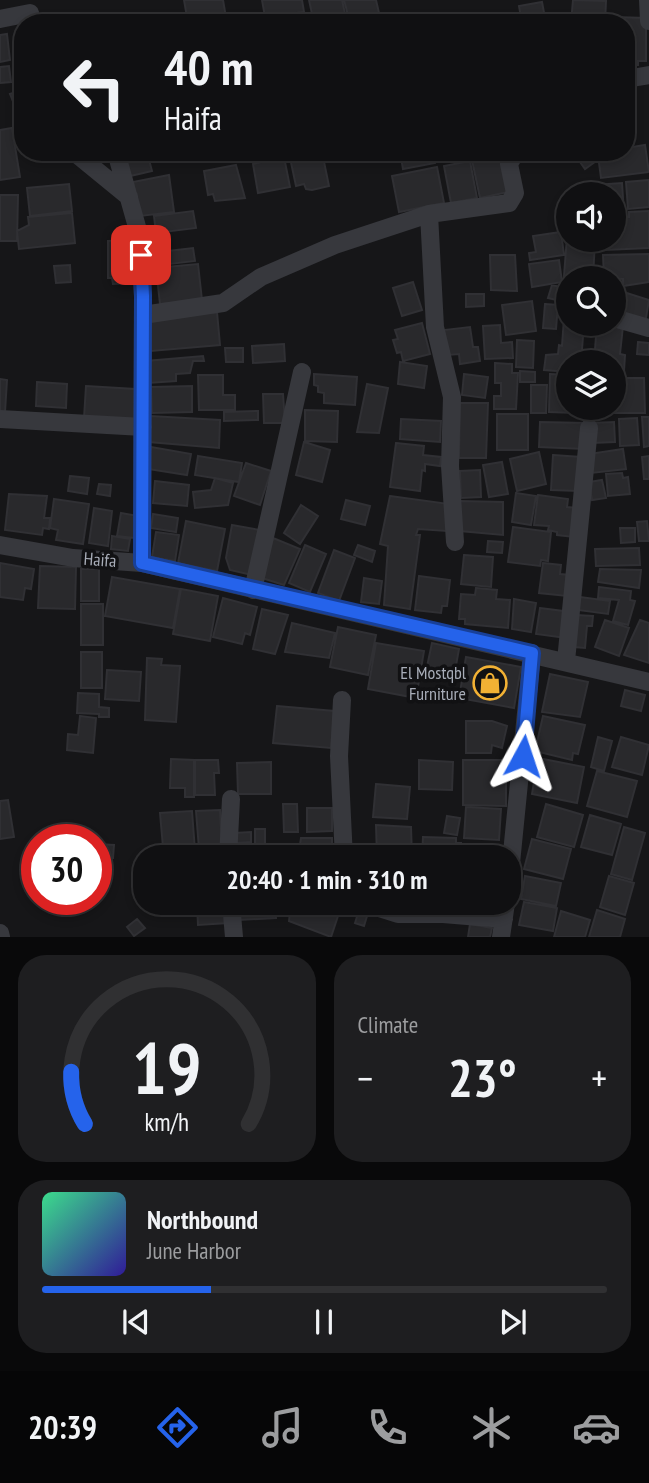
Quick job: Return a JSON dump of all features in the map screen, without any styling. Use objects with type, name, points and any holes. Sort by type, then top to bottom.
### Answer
[{"type":"street","points":[[649,0],[649,21]]},
{"type":"street","points":[[85,161],[129,197]]},
{"type":"street","points":[[119,161],[139,234],[143,315],[142,563]]},
{"type":"street","points":[[143,315],[223,303],[273,271],[335,245],[429,214],[509,203],[515,193],[509,164],[511,161]]},
{"type":"street","points":[[429,214],[435,327],[452,397],[450,466],[456,542]]},
{"type":"street","points":[[626,321],[649,328]]},
{"type":"street","points":[[253,590],[302,372]]},
{"type":"street","points":[[0,419],[143,428]]},
{"type":"street","points":[[566,661],[589,428]]},
{"type":"street","name":"Haifa","points":[[0,545],[73,558],[142,563],[649,682]]},
{"type":"street","points":[[513,845],[532,653]]},
{"type":"street","points":[[342,700],[340,756],[343,845]]},
{"type":"street","points":[[229,845],[231,799]]},
{"type":"street","points":[[233,915],[234,937]]},
{"type":"street","points":[[453,915],[504,920]]},
{"type":"building","points":[[184,0],[223,0],[225,14],[186,14]]},
{"type":"building","points":[[262,0],[302,0],[304,12],[264,14]]},
{"type":"building","points":[[309,0],[342,0],[345,14],[312,14]]},
{"type":"building","points":[[344,0],[376,0],[379,13],[348,14]]},
{"type":"building","points":[[573,0],[606,1],[605,14],[572,14]]},
{"type":"building","points":[[542,2],[544,14],[520,14],[519,6]]},
{"type":"building","points":[[635,18],[646,18],[646,61],[638,61],[638,65],[635,65]]},
{"type":"building","points":[[7,34],[10,60],[0,62],[0,35]]},
{"type":"building","points":[[9,66],[11,82],[0,83],[0,67]]},
{"type":"building","points":[[12,128],[14,161],[17,161],[20,177],[0,180],[0,130]]},
{"type":"building","points":[[645,145],[649,172],[601,178],[599,163],[635,161],[635,147]]},
{"type":"building","points":[[122,161],[149,161],[152,171],[126,177]]},
{"type":"building","points":[[285,161],[290,187],[258,193],[253,164]]},
{"type":"building","points":[[291,161],[324,161],[329,186],[312,190],[306,189],[304,184],[296,186]]},
{"type":"building","points":[[402,161],[435,161],[435,163],[403,169]]},
{"type":"building","points":[[470,161],[477,198],[451,203],[444,166]]},
{"type":"building","points":[[472,161],[502,161],[508,192],[480,198]]},
{"type":"building","points":[[579,161],[596,161],[585,169]]},
{"type":"building","points":[[236,165],[245,198],[215,201],[213,194],[208,195],[204,171]]},
{"type":"building","points":[[437,167],[444,203],[399,212],[392,176]]},
{"type":"building","points":[[169,175],[174,212],[140,216],[133,182]]},
{"type":"building","points":[[649,180],[649,207],[628,209],[626,182]]},
{"type":"building","points":[[69,184],[72,211],[30,216],[27,188]]},
{"type":"building","points":[[0,195],[18,195],[17,241],[0,241]]},
{"type":"building","points":[[193,211],[196,228],[156,233],[154,216]]},
{"type":"building","points":[[649,211],[649,248],[626,249],[626,217],[629,217],[629,212]]},
{"type":"building","points":[[72,213],[75,243],[19,249],[17,231],[29,225],[28,217]]},
{"type":"building","points":[[556,233],[556,252],[564,252],[564,255],[530,260],[529,253],[536,252],[533,236]]},
{"type":"building","points":[[135,240],[137,283],[113,284],[112,278],[108,278],[108,241]]},
{"type":"building","points":[[193,248],[195,261],[161,265],[160,252]]},
{"type":"building","points":[[566,252],[594,252],[594,266],[565,266]]},
{"type":"building","points":[[649,254],[649,282],[626,286],[626,266],[603,266],[603,255]]},
{"type":"building","points":[[490,255],[515,255],[517,291],[491,290]]},
{"type":"building","points":[[559,260],[560,266],[556,266],[556,283],[532,287],[529,264]]},
{"type":"building","points":[[198,264],[202,300],[160,304],[156,268]]},
{"type":"building","points":[[70,265],[71,282],[56,283],[54,266]]},
{"type":"building","points":[[413,282],[422,310],[402,316],[393,288]]},
{"type":"building","points":[[552,285],[556,286],[556,300],[548,298]]},
{"type":"building","points":[[626,293],[649,300],[645,324],[626,318]]},
{"type":"building","points":[[466,294],[484,294],[484,306],[466,307]]},
{"type":"building","points":[[532,301],[536,331],[506,335],[502,305]]},
{"type":"building","points":[[545,304],[556,305],[556,329],[543,328]]},
{"type":"building","points":[[217,312],[220,345],[151,351],[148,318]]},
{"type":"building","points":[[422,323],[430,354],[403,361],[393,340],[398,339],[395,330]]},
{"type":"building","points":[[500,325],[501,343],[512,342],[513,358],[485,359],[483,326]]},
{"type":"building","points":[[470,327],[473,347],[478,347],[480,361],[460,364],[459,354],[448,355],[444,330]]},
{"type":"building","points":[[563,336],[583,336],[582,350],[558,350],[559,345],[562,346]]},
{"type":"building","points":[[596,336],[622,336],[620,350],[595,350]]},
{"type":"building","points":[[517,340],[534,341],[533,368],[516,367]]},
{"type":"building","points":[[638,342],[649,343],[649,355],[637,354]]},
{"type":"building","points":[[284,344],[285,361],[253,363],[252,346]]},
{"type":"building","points":[[225,348],[243,348],[243,362],[226,362]]},
{"type":"building","points":[[556,354],[556,371],[544,370],[546,355]]},
{"type":"building","points":[[203,356],[204,361],[193,361],[190,373],[176,374],[176,381],[148,383],[146,361]]},
{"type":"building","points":[[400,362],[427,366],[424,388],[398,384]]},
{"type":"building","points":[[495,363],[512,364],[512,373],[518,373],[516,409],[494,409],[494,396],[501,396],[501,383],[495,383]]},
{"type":"building","points":[[520,371],[535,372],[535,382],[520,382]]},
{"type":"building","points":[[314,374],[357,377],[355,405],[324,403],[324,393],[318,392],[318,386],[314,385]]},
{"type":"building","points":[[464,374],[488,377],[485,398],[462,395]]},
{"type":"building","points":[[550,374],[556,374],[556,412],[549,412]]},
{"type":"building","points":[[198,375],[223,375],[223,395],[235,395],[235,410],[199,410]]},
{"type":"building","points":[[626,378],[644,378],[645,413],[626,413]]},
{"type":"building","points":[[0,379],[7,380],[5,412],[0,412]]},
{"type":"building","points":[[37,382],[67,384],[66,408],[36,406]]},
{"type":"building","points":[[367,384],[388,388],[379,433],[357,432]]},
{"type":"building","points":[[531,385],[547,385],[546,413],[531,413]]},
{"type":"building","points":[[86,386],[135,389],[134,421],[84,418]]},
{"type":"building","points":[[192,386],[192,412],[152,413],[151,387]]},
{"type":"building","points":[[263,394],[283,394],[285,423],[264,423]]},
{"type":"building","points":[[460,403],[488,403],[486,458],[459,458]]},
{"type":"building","points":[[305,410],[338,411],[337,442],[305,441]]},
{"type":"building","points":[[258,411],[258,420],[224,421],[224,412]]},
{"type":"building","points":[[497,414],[528,414],[528,450],[497,450]]},
{"type":"building","points":[[150,416],[220,420],[219,448],[149,442]]},
{"type":"building","points":[[642,417],[649,417],[649,446],[644,447]]},
{"type":"building","points":[[637,418],[639,445],[620,446],[619,420]]},
{"type":"building","points":[[401,419],[441,421],[440,442],[400,439]]},
{"type":"building","points":[[540,422],[586,423],[585,449],[539,447]]},
{"type":"building","points":[[614,422],[615,442],[592,443],[591,423]]},
{"type":"building","points":[[304,442],[330,450],[322,482],[296,475]]},
{"type":"building","points":[[396,443],[424,446],[423,455],[441,457],[440,466],[425,464],[420,491],[390,487]]},
{"type":"building","points":[[151,447],[191,454],[187,475],[148,469]]},
{"type":"building","points":[[623,449],[626,469],[591,473],[589,454]]},
{"type":"building","points":[[539,452],[546,484],[517,491],[510,459]]},
{"type":"building","points":[[553,455],[581,457],[579,491],[551,490]]},
{"type":"building","points":[[198,456],[242,463],[239,482],[195,475]]},
{"type":"building","points":[[649,456],[649,479],[644,479],[642,457]]},
{"type":"building","points":[[502,462],[508,494],[489,497],[483,465]]},
{"type":"building","points":[[246,463],[271,471],[260,505],[234,496]]},
{"type":"building","points":[[480,470],[481,497],[461,498],[460,471]]},
{"type":"building","points":[[622,473],[623,478],[628,477],[630,494],[608,496],[606,474]]},
{"type":"building","points":[[70,476],[89,478],[87,494],[68,491]]},
{"type":"building","points":[[215,478],[233,483],[228,505],[195,508],[193,492],[211,490]]},
{"type":"building","points":[[602,480],[606,498],[592,500],[589,482]]},
{"type":"building","points":[[155,481],[189,485],[187,506],[153,503]]},
{"type":"building","points":[[99,484],[111,485],[110,496],[97,494]]},
{"type":"building","points":[[516,493],[536,496],[531,525],[512,522]]},
{"type":"building","points":[[9,494],[47,496],[44,518],[50,518],[49,529],[43,528],[42,535],[5,530]]},
{"type":"building","points":[[538,495],[568,499],[567,507],[577,508],[574,537],[557,535],[557,532],[548,530],[549,526],[534,525]]},
{"type":"building","points":[[390,496],[449,504],[447,531],[418,529],[416,535],[420,535],[410,609],[384,605],[388,546],[380,544]]},
{"type":"building","points":[[54,499],[89,504],[83,544],[56,540],[58,530],[50,528]]},
{"type":"building","points":[[346,500],[370,506],[365,525],[341,519]]},
{"type":"building","points":[[460,501],[503,502],[503,535],[460,531]]},
{"type":"building","points":[[301,505],[318,516],[300,544],[284,533]]},
{"type":"building","points":[[94,508],[112,511],[108,546],[89,543]]},
{"type":"building","points":[[121,513],[138,516],[135,538],[117,536]]},
{"type":"building","points":[[153,514],[178,518],[176,532],[151,528]]},
{"type":"building","points":[[186,521],[225,529],[217,571],[178,563]]},
{"type":"building","points":[[647,521],[649,541],[639,541],[637,522]]},
{"type":"building","points":[[232,525],[260,530],[252,575],[230,570],[226,558]]},
{"type":"building","points":[[513,527],[551,532],[548,561],[541,560],[540,566],[508,562]]},
{"type":"building","points":[[620,528],[635,528],[635,542],[621,543]]},
{"type":"building","points":[[156,532],[179,535],[175,561],[152,557]]},
{"type":"building","points":[[112,536],[130,539],[128,551],[111,549]]},
{"type":"building","points":[[273,538],[300,549],[284,585],[262,578]]},
{"type":"building","points":[[488,541],[503,542],[502,553],[487,552]]},
{"type":"building","points":[[305,545],[326,554],[310,592],[289,583]]},
{"type":"building","points":[[358,545],[375,551],[372,562],[354,555]]},
{"type":"building","points":[[639,548],[640,565],[596,566],[595,549]]},
{"type":"building","points":[[334,550],[355,558],[339,601],[318,593]]},
{"type":"building","points":[[464,555],[493,557],[491,587],[461,584]]},
{"type":"building","points":[[0,563],[34,569],[31,589],[25,588],[23,600],[0,597]]},
{"type":"building","points":[[543,563],[561,565],[560,574],[570,575],[567,596],[539,593]]},
{"type":"building","points":[[40,566],[76,567],[75,609],[38,608]]},
{"type":"building","points":[[81,569],[99,569],[99,601],[81,601]]},
{"type":"building","points":[[600,569],[641,570],[639,588],[598,582]]},
{"type":"building","points":[[419,576],[450,580],[447,606],[442,606],[441,613],[415,610]]},
{"type":"building","points":[[112,577],[180,589],[173,628],[105,616]]},
{"type":"building","points":[[364,578],[382,581],[379,604],[361,602]]},
{"type":"building","points":[[599,587],[631,591],[630,600],[635,601],[628,625],[613,621],[619,600],[598,598]]},
{"type":"building","points":[[476,588],[497,590],[496,599],[510,600],[508,628],[465,624],[465,619],[459,619],[461,594],[475,595]]},
{"type":"building","points":[[181,589],[218,596],[210,641],[173,634]]},
{"type":"building","points":[[580,597],[610,601],[608,614],[578,610]]},
{"type":"building","points":[[223,598],[257,607],[250,635],[245,633],[242,644],[213,637]]},
{"type":"building","points":[[514,599],[536,603],[531,632],[512,629]]},
{"type":"building","points":[[81,604],[103,604],[103,645],[81,645]]},
{"type":"building","points":[[540,608],[563,611],[567,638],[536,634]]},
{"type":"building","points":[[262,609],[288,615],[275,654],[253,649]]},
{"type":"building","points":[[576,615],[593,616],[592,626],[587,626],[585,648],[574,647]]},
{"type":"building","points":[[605,620],[629,628],[619,656],[595,647]]},
{"type":"building","points":[[640,620],[649,623],[649,663],[624,655]]},
{"type":"building","points":[[292,623],[335,633],[329,658],[285,652]]},
{"type":"building","points":[[338,627],[376,635],[368,675],[330,667]]},
{"type":"building","points":[[376,643],[424,651],[416,698],[368,689]]},
{"type":"building","points":[[432,643],[459,649],[453,682],[425,676]]},
{"type":"building","points":[[81,652],[102,652],[102,688],[81,688]]},
{"type":"building","name":"El Mostqbl Furniture","points":[[466,657],[521,667],[514,708],[459,698]]},
{"type":"building","points":[[147,658],[162,659],[161,665],[180,666],[176,722],[145,720]]},
{"type":"building","points":[[107,670],[141,672],[139,701],[105,699]]},
{"type":"building","points":[[550,674],[588,682],[580,717],[542,712]]},
{"type":"building","points":[[625,690],[645,695],[641,711],[621,706]]},
{"type":"building","points":[[78,693],[99,694],[99,707],[109,708],[109,717],[77,713]]},
{"type":"building","points":[[277,706],[334,711],[331,748],[273,743]]},
{"type":"building","points":[[80,716],[96,718],[93,753],[67,750],[68,734],[78,735]]},
{"type":"building","points":[[543,716],[585,725],[578,754],[573,753],[572,760],[535,751]]},
{"type":"building","points":[[466,721],[492,721],[507,726],[502,748],[492,745],[491,753],[466,753]]},
{"type":"building","points":[[598,737],[612,741],[604,771],[591,767]]},
{"type":"building","points":[[621,737],[649,745],[642,775],[612,767]]},
{"type":"building","points":[[538,758],[584,767],[577,803],[532,794]]},
{"type":"building","points":[[171,759],[194,760],[194,797],[185,797],[185,788],[170,788]]},
{"type":"building","points":[[195,760],[218,760],[219,773],[214,773],[215,795],[195,795]]},
{"type":"building","points":[[419,760],[453,762],[452,790],[419,789]]},
{"type":"building","points":[[463,760],[506,760],[506,806],[463,805]]},
{"type":"building","points":[[271,762],[271,794],[238,794],[237,763]]},
{"type":"building","points":[[597,771],[637,781],[627,817],[587,806]]},
{"type":"building","points":[[376,784],[410,787],[407,819],[373,817]]},
{"type":"building","points":[[8,800],[14,837],[0,839],[0,801]]},
{"type":"building","points":[[283,804],[297,804],[298,832],[284,832]]},
{"type":"building","points":[[546,804],[583,815],[574,847],[537,837]]},
{"type":"building","points":[[466,807],[501,809],[499,840],[464,838]]},
{"type":"building","points":[[307,808],[332,808],[332,831],[307,832]]},
{"type":"building","points":[[220,810],[222,845],[199,845],[196,811]]},
{"type":"building","points":[[192,811],[195,845],[163,845],[160,813]]},
{"type":"building","points":[[590,815],[621,824],[612,855],[581,847]]},
{"type":"building","points":[[447,816],[460,818],[457,835],[444,833]]},
{"type":"building","points":[[376,825],[411,827],[412,845],[377,845]]},
{"type":"building","points":[[624,827],[645,833],[632,880],[611,874]]},
{"type":"building","points":[[255,829],[265,829],[265,845],[255,845]]},
{"type":"building","points":[[251,832],[251,842],[235,843],[235,833]]},
{"type":"building","points":[[423,837],[456,838],[456,843],[461,843],[461,845],[423,845]]},
{"type":"building","points":[[301,838],[332,838],[332,845],[300,845]]},
{"type":"building","points":[[532,839],[571,849],[563,879],[524,869]]},
{"type":"building","points":[[525,876],[561,883],[556,906],[521,899]]},
{"type":"building","points":[[609,876],[634,883],[625,915],[600,907]]},
{"type":"building","points":[[524,902],[557,908],[553,931],[519,925]]},
{"type":"building","points":[[597,910],[625,919],[620,937],[589,937]]},
{"type":"building","points":[[561,911],[590,920],[585,937],[554,937]]},
{"type":"building","points":[[198,915],[228,915],[228,923],[198,925]]},
{"type":"building","points":[[239,915],[276,915],[276,918],[239,920]]},
{"type":"building","points":[[290,915],[338,915],[331,937],[289,921]]},
{"type":"building","points":[[357,915],[367,915],[364,926],[355,923]]},
{"type":"building","points":[[137,919],[145,928],[134,936],[127,927]]},
{"type":"building","points":[[470,924],[492,928],[490,937],[468,937]]},
{"type":"place","name":"El Mostqbl Furniture","points":[[490,683]]},
{"type":"route","points":[[141,255],[142,563],[532,653],[523,756]]}]
